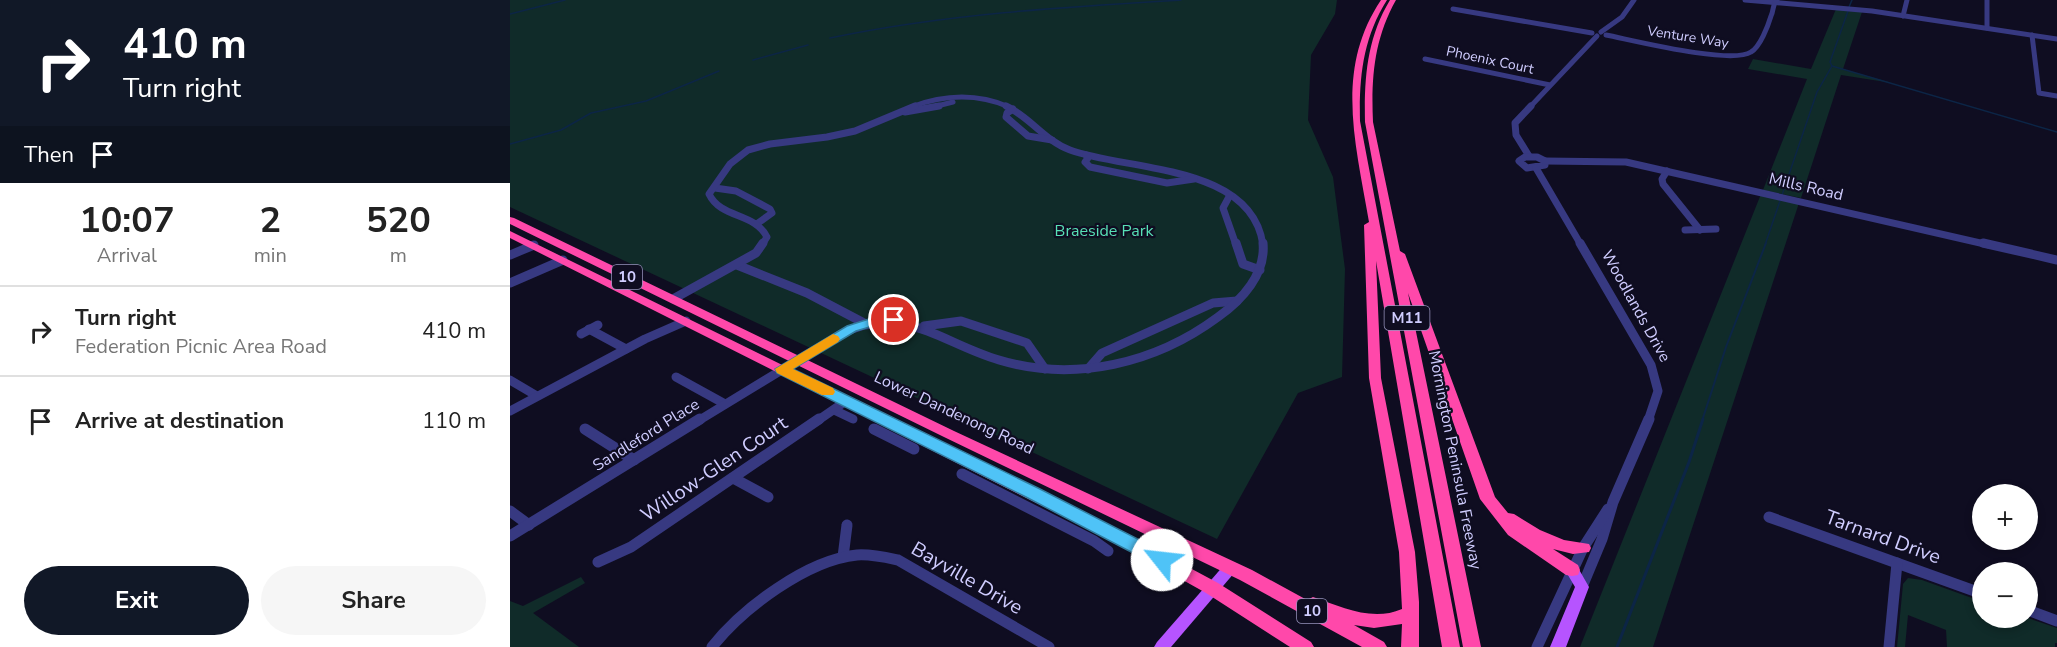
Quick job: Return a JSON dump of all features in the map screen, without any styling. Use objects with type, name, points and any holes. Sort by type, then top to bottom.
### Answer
[{"type":"highway","name":"Mornington Peninsula Freeway","points":[[1387,2],[1375,12],[1359,53],[1355,95],[1356,121],[1451,647]]},
{"type":"highway","name":"Mornington Peninsula Freeway","points":[[1387,2],[1370,58],[1368,97],[1374,151],[1471,640]]},
{"type":"highway","points":[[1356,121],[1369,220],[1375,378],[1407,552],[1410,647]]},
{"type":"highway","points":[[1386,216],[1463,425],[1479,479],[1492,504],[1504,521],[1522,538],[1572,570]]},
{"type":"highway","name":"Lower Dandenong Road","points":[[510,220],[1238,572],[1378,647]]},
{"type":"highway","name":"10","points":[[510,234],[846,401],[907,438],[978,474],[1128,542],[1212,588],[1305,647]]},
{"type":"highway","points":[[1492,504],[1516,523],[1539,536],[1562,545],[1583,548]]},
{"type":"highway","points":[[1238,572],[1353,618],[1385,620],[1410,613]]},
{"type":"main road","points":[[1572,570],[1582,587]]},
{"type":"main road","points":[[1162,647],[1212,588],[1238,572]]},
{"type":"main road","name":"Woodlands Drive","points":[[1558,647],[1582,587]]},
{"type":"street","points":[[1529,156],[1516,135],[1515,123],[1599,34],[1622,17],[1635,0]]},
{"type":"street","points":[[1745,0],[1859,10],[2057,39]]},
{"type":"street","points":[[1903,16],[1907,0]]},
{"type":"street","points":[[1987,0],[1987,28]]},
{"type":"street","name":"Venture Way","points":[[1453,9],[1717,55],[1741,56],[1753,50],[1777,3]]},
{"type":"street","points":[[2032,35],[2039,93],[2057,96]]},
{"type":"street","name":"Phoenix Court","points":[[1425,59],[1550,85]]},
{"type":"street","points":[[673,299],[756,253],[767,237],[765,230],[758,223],[717,207],[710,201],[709,194],[715,188],[724,170],[735,158],[749,150],[761,147],[850,132],[898,112],[947,98],[973,98],[995,102],[1013,109],[1052,140],[1086,155],[1174,172],[1196,179],[1230,195],[1254,215],[1260,231],[1265,252],[1260,270],[1237,301],[1208,326],[1177,343],[1136,357],[1088,369],[1045,369],[997,360],[921,327]]},
{"type":"street","points":[[1013,109],[1007,113],[1006,117],[1028,136],[1052,140]]},
{"type":"street","name":"Mills Road","points":[[1529,156],[1545,161],[1604,160],[1667,171],[2057,260]]},
{"type":"street","name":"Woodlands Drive","points":[[1529,156],[1522,158],[1519,162],[1523,166],[1536,168],[1651,365],[1658,391],[1655,406],[1613,502],[1600,545],[1582,587]]},
{"type":"street","points":[[1536,168],[1544,167],[1545,161]]},
{"type":"street","points":[[1667,171],[1662,180],[1663,184],[1700,230]]},
{"type":"street","points":[[715,188],[736,191],[770,209],[772,213],[758,223]]},
{"type":"street","points":[[1230,195],[1223,208],[1243,264],[1260,270]]},
{"type":"street","points":[[1685,230],[1716,229]]},
{"type":"street","points":[[510,244],[522,250]]},
{"type":"street","points":[[510,255],[534,245]]},
{"type":"street","points":[[510,283],[563,260]]},
{"type":"street","points":[[737,265],[807,293],[866,324]]},
{"type":"street","points":[[1088,369],[1102,353],[1213,303],[1237,301]]},
{"type":"street","points":[[510,411],[682,319]]},
{"type":"street","name":"Sandleford Place","points":[[510,536],[843,333],[866,324],[894,320],[921,327]]},
{"type":"street","points":[[921,327],[961,321],[1027,343],[1045,369]]},
{"type":"street","points":[[589,329],[626,349]]},
{"type":"street","points":[[675,377],[725,404]]},
{"type":"street","points":[[510,380],[537,396]]},
{"type":"street","name":"Willow-Glen Court","points":[[598,562],[622,553],[846,401]]},
{"type":"street","points":[[834,410],[852,419]]},
{"type":"street","points":[[585,429],[634,460]]},
{"type":"street","points":[[874,429],[907,438],[914,449]]},
{"type":"street","points":[[962,474],[978,474],[1108,551]]},
{"type":"street","points":[[733,478],[768,497]]},
{"type":"street","name":"Woodlands Drive","points":[[1537,647],[1583,548],[1613,502]]},
{"type":"street","points":[[510,511],[529,525]]},
{"type":"street","name":"Tarnard Drive","points":[[1769,517],[1972,590]]},
{"type":"street","points":[[843,556],[847,525]]},
{"type":"street","points":[[1091,539],[1128,542]]},
{"type":"street","name":"Bayville Drive","points":[[712,647],[733,624],[787,582],[819,564],[843,556],[870,555],[898,560],[1049,647]]},
{"type":"street","points":[[1889,647],[1897,563]]},
{"type":"street","points":[[2038,614],[2057,621]]},
{"type":"green space","name":"Braeside Park","points":[[510,0],[1337,0],[1335,14],[1311,55],[1308,120],[1333,177],[1345,269],[1342,377],[1298,393],[1217,539],[510,207]]},
{"type":"green space","points":[[1836,9],[1862,12],[1843,69],[1892,83],[1841,75],[1801,198],[1763,190],[1807,79],[1748,69],[1753,59],[1811,69]]},
{"type":"green space","points":[[1761,194],[1799,203],[1653,647],[1580,647]]},
{"type":"green space","points":[[581,577],[585,583],[533,613],[579,647],[510,647],[510,601],[523,606]]},
{"type":"green space","points":[[1908,578],[1922,580],[1972,598],[1972,628],[2038,628],[2038,621],[2057,628],[2057,643],[2055,647],[1947,647],[1946,630],[1908,615],[1905,647],[1897,647],[1903,584]]},
{"type":"waterway","points":[[510,14],[565,0]]},
{"type":"waterway","points":[[830,38],[961,17],[1181,0]]},
{"type":"waterway","points":[[1849,7],[1852,0]]},
{"type":"waterway","points":[[1832,66],[1830,62],[1848,11]]},
{"type":"waterway","points":[[753,60],[808,45]]},
{"type":"waterway","points":[[1765,245],[1817,92],[1832,66]]},
{"type":"waterway","points":[[1832,66],[2057,132]]},
{"type":"waterway","points":[[510,144],[561,130],[591,113],[646,101],[719,71]]},
{"type":"waterway","points":[[1702,421],[1726,347],[1766,243]]},
{"type":"waterway","points":[[1617,647],[1689,462],[1703,419]]},
{"type":"slow traffic","points":[[827,392],[782,369],[833,339]]},
{"type":"route","points":[[894,320],[872,322],[851,328],[782,369],[1162,560]]}]
